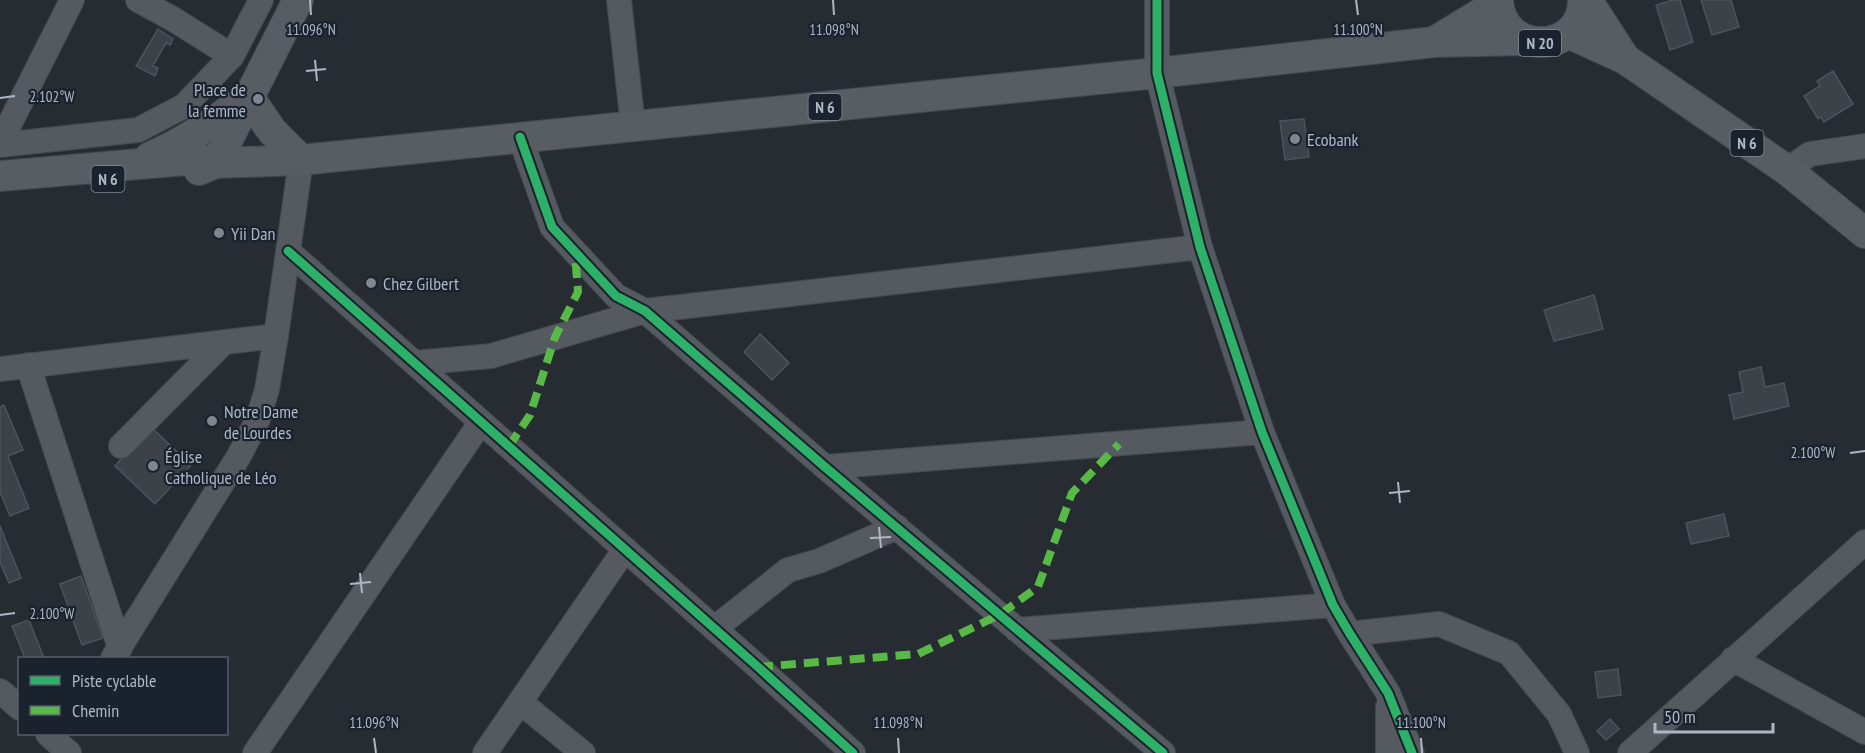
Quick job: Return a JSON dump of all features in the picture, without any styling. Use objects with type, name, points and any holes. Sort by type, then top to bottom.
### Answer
[{"type":"main road","points":[[216,163],[298,0]]},
{"type":"main road","name":"N 20","points":[[1498,1],[1500,15],[1506,26],[1516,35],[1541,43],[1555,40],[1568,33],[1583,8],[1583,0]]},
{"type":"main road","name":"N 6","points":[[1587,0],[1625,59]]},
{"type":"main road","name":"N 6","points":[[1434,42],[1498,1]]},
{"type":"main road","name":"N 6","points":[[1568,33],[1625,59],[1787,170],[1865,233]]},
{"type":"main road","name":"N 6","points":[[0,176],[197,159],[216,163],[301,160],[1157,73],[1434,42],[1527,40]]},
{"type":"main road","points":[[248,96],[272,131],[301,160]]},
{"type":"main road","points":[[118,166],[175,146],[228,112],[248,96]]},
{"type":"main road","name":"N 6","points":[[0,191],[197,170],[216,163]]},
{"type":"street","points":[[0,144],[72,0]]},
{"type":"street","points":[[138,0],[232,56]]},
{"type":"street","points":[[0,144],[138,130],[184,106],[232,56],[261,0]]},
{"type":"street","points":[[619,0],[633,126]]},
{"type":"street","points":[[1157,0],[1157,73],[1200,247],[1262,432],[1333,605],[1388,693],[1412,753]]},
{"type":"street","points":[[520,137],[552,227],[616,296],[645,310],[825,467],[1163,753]]},
{"type":"street","points":[[1787,170],[1810,154],[1865,146]]},
{"type":"street","points":[[116,653],[239,456],[258,419],[267,389],[276,336],[301,160]]},
{"type":"street","points":[[0,186],[0,191]]},
{"type":"street","points":[[415,363],[491,356],[645,310],[1200,247]]},
{"type":"street","points":[[288,251],[853,753]]},
{"type":"street","points":[[0,369],[276,336]]},
{"type":"street","points":[[120,446],[224,342]]},
{"type":"street","points":[[28,365],[116,653]]},
{"type":"street","points":[[255,753],[481,422]]},
{"type":"street","points":[[825,467],[1262,432]]},
{"type":"street","points":[[715,628],[789,570],[819,561],[897,527]]},
{"type":"street","points":[[1630,753],[1865,542]]},
{"type":"street","points":[[485,753],[625,549]]},
{"type":"street","points":[[1017,630],[1333,605]]},
{"type":"street","points":[[1350,634],[1439,624],[1509,652],[1559,714],[1577,753]]},
{"type":"street","points":[[1733,659],[1865,732]]},
{"type":"street","points":[[0,691],[18,706]]},
{"type":"street","points":[[1388,693],[1388,753]]},
{"type":"street","points":[[520,702],[583,753]]},
{"type":"building","points":[[1680,0],[1693,42],[1670,50],[1656,5]]},
{"type":"building","points":[[1701,0],[1731,0],[1739,27],[1712,35]]},
{"type":"building","points":[[158,29],[173,39],[170,45],[166,43],[153,66],[158,68],[155,76],[136,66]]},
{"type":"building","points":[[1833,71],[1853,104],[1824,122],[1821,117],[1818,119],[1804,96],[1820,86],[1817,81]]},
{"type":"building","points":[[1304,119],[1309,157],[1285,160],[1280,121]]},
{"type":"building","points":[[1594,295],[1603,329],[1554,341],[1544,310]]},
{"type":"building","points":[[760,334],[789,363],[772,380],[744,352]]},
{"type":"building","points":[[1761,367],[1765,387],[1784,383],[1789,406],[1734,419],[1729,395],[1743,392],[1739,372]]},
{"type":"building","points":[[4,405],[23,450],[8,456],[29,508],[10,516],[0,492],[0,407]]},
{"type":"building","name":"Église Catholique de Léo","points":[[151,427],[191,465],[155,504],[115,466]]},
{"type":"building","points":[[1724,514],[1729,536],[1691,544],[1686,523]]},
{"type":"building","points":[[0,526],[21,578],[9,583],[0,562]]},
{"type":"building","points":[[81,576],[103,638],[82,645],[60,584]]},
{"type":"building","points":[[29,620],[44,657],[25,657],[12,626]]},
{"type":"building","points":[[1618,669],[1621,695],[1598,698],[1595,672]]},
{"type":"building","points":[[1610,719],[1619,729],[1606,740],[1597,731]]},
{"type":"marked path","points":[[509,446],[530,415],[555,337],[578,292],[575,252]]},
{"type":"marked path","points":[[758,667],[918,654],[999,615],[1038,587],[1072,493],[1119,444]]},
{"type":"cycle path","points":[[1157,0],[1157,73],[1200,247],[1262,432],[1333,605],[1388,693],[1412,753]]},
{"type":"cycle path","points":[[520,137],[552,227],[616,296],[645,311],[825,467],[1163,753]]},
{"type":"cycle path","points":[[288,251],[853,753]]},
{"type":"place","name":"Place de la femme","points":[[258,99]]},
{"type":"place","name":"Ecobank","points":[[1295,139]]},
{"type":"place","name":"Yii Dan","points":[[219,233]]},
{"type":"place","name":"Chez Gilbert","points":[[371,283]]},
{"type":"place","name":"Notre Dame de Lourdes","points":[[212,421]]},
{"type":"place","name":"Église Catholique de Léo","points":[[153,466]]}]
